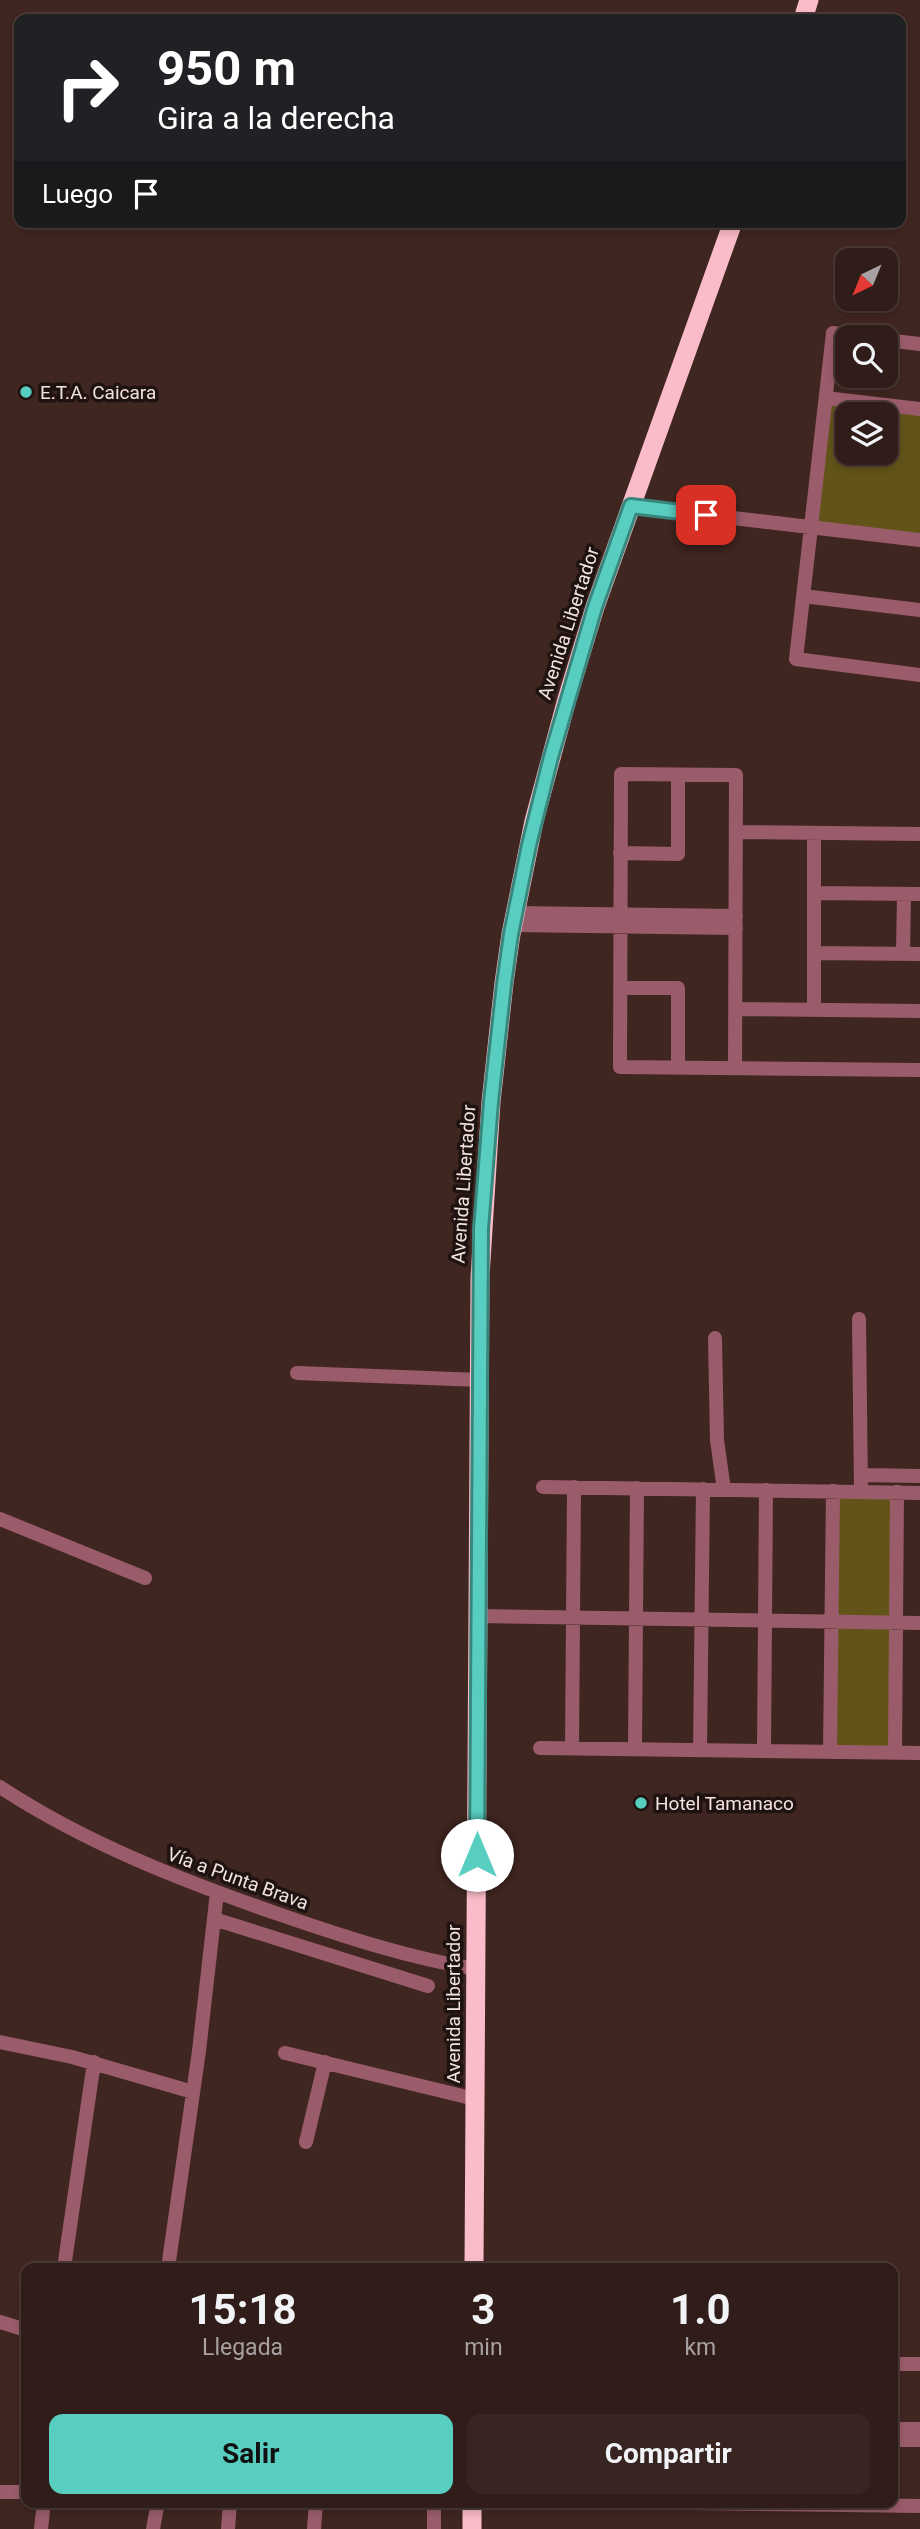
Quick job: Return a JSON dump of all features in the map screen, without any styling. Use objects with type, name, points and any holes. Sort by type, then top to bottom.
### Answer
[{"type":"highway","name":"Avenida Libertador","points":[[474,2263],[483,1205],[491,1102],[514,919],[534,821],[595,607],[731,228]]},
{"type":"highway","points":[[472,2508],[472,2529]]},
{"type":"street","points":[[835,333],[796,659],[920,675]]},
{"type":"street","points":[[898,341],[920,344]]},
{"type":"street","points":[[826,398],[920,409]]},
{"type":"street","points":[[631,506],[920,540]]},
{"type":"street","points":[[803,596],[920,610]]},
{"type":"street","points":[[735,1068],[736,775],[621,774],[620,1066],[735,1068],[920,1070]]},
{"type":"street","points":[[620,853],[678,854],[678,775]]},
{"type":"street","points":[[736,832],[920,834]]},
{"type":"street","points":[[814,833],[814,1010]]},
{"type":"street","points":[[814,893],[920,894]]},
{"type":"street","points":[[904,894],[904,954]]},
{"type":"street","points":[[514,919],[736,922]]},
{"type":"street","points":[[814,953],[920,954]]},
{"type":"street","points":[[620,988],[678,988],[677,1067]]},
{"type":"street","points":[[735,1009],[920,1011]]},
{"type":"street","points":[[859,1319],[861,1492]]},
{"type":"street","points":[[715,1338],[717,1440],[723,1490]]},
{"type":"street","points":[[297,1373],[480,1380]]},
{"type":"street","points":[[861,1475],[920,1476]]},
{"type":"street","points":[[543,1487],[920,1493]]},
{"type":"street","points":[[572,1748],[574,1487]]},
{"type":"street","points":[[635,1749],[637,1488]]},
{"type":"street","points":[[701,1750],[703,1489]]},
{"type":"street","points":[[764,1751],[766,1490]]},
{"type":"street","points":[[830,1752],[833,1491]]},
{"type":"street","points":[[895,1753],[897,1492]]},
{"type":"street","points":[[1,1522],[145,1578]]},
{"type":"street","points":[[478,1616],[920,1623]]},
{"type":"street","points":[[540,1748],[920,1753]]},
{"type":"street","name":"Vía a Punta Brava","points":[[0,1787],[115,1851],[217,1892],[412,1957],[476,1969]]},
{"type":"street","points":[[170,2263],[217,1892]]},
{"type":"street","points":[[214,1919],[428,1986]]},
{"type":"street","points":[[0,2042],[94,2062],[193,2092]]},
{"type":"street","points":[[285,2053],[475,2099]]},
{"type":"street","points":[[65,2263],[94,2062]]},
{"type":"street","points":[[306,2142],[325,2063]]},
{"type":"street","points":[[0,2322],[21,2328]]},
{"type":"street","points":[[898,2364],[920,2364]]},
{"type":"street","points":[[898,2428],[920,2429]]},
{"type":"street","points":[[898,2440],[920,2440]]},
{"type":"street","points":[[0,2492],[21,2492]]},
{"type":"street","points":[[898,2506],[920,2506]]},
{"type":"street","points":[[41,2529],[43,2508]]},
{"type":"street","points":[[153,2529],[157,2508]]},
{"type":"street","points":[[228,2529],[230,2508]]},
{"type":"street","points":[[314,2529],[316,2508]]},
{"type":"street","points":[[434,2508],[434,2529]]},
{"type":"shaded area","points":[[830,403],[835,404],[835,465],[898,465],[898,411],[920,414],[920,536],[816,523]]},
{"type":"shaded area","points":[[837,1496],[892,1497],[891,1618],[837,1617]]},
{"type":"shaded area","points":[[836,1627],[891,1628],[890,1748],[835,1747]]},
{"type":"place","name":"E.T.A. Caicara","points":[[26,392]]},
{"type":"place","name":"Hotel Tamanaco","points":[[641,1803]]},
{"type":"route","points":[[477,1855],[481,1229],[491,1102],[511,934],[534,821],[567,699],[595,607],[631,506],[706,515]]}]
